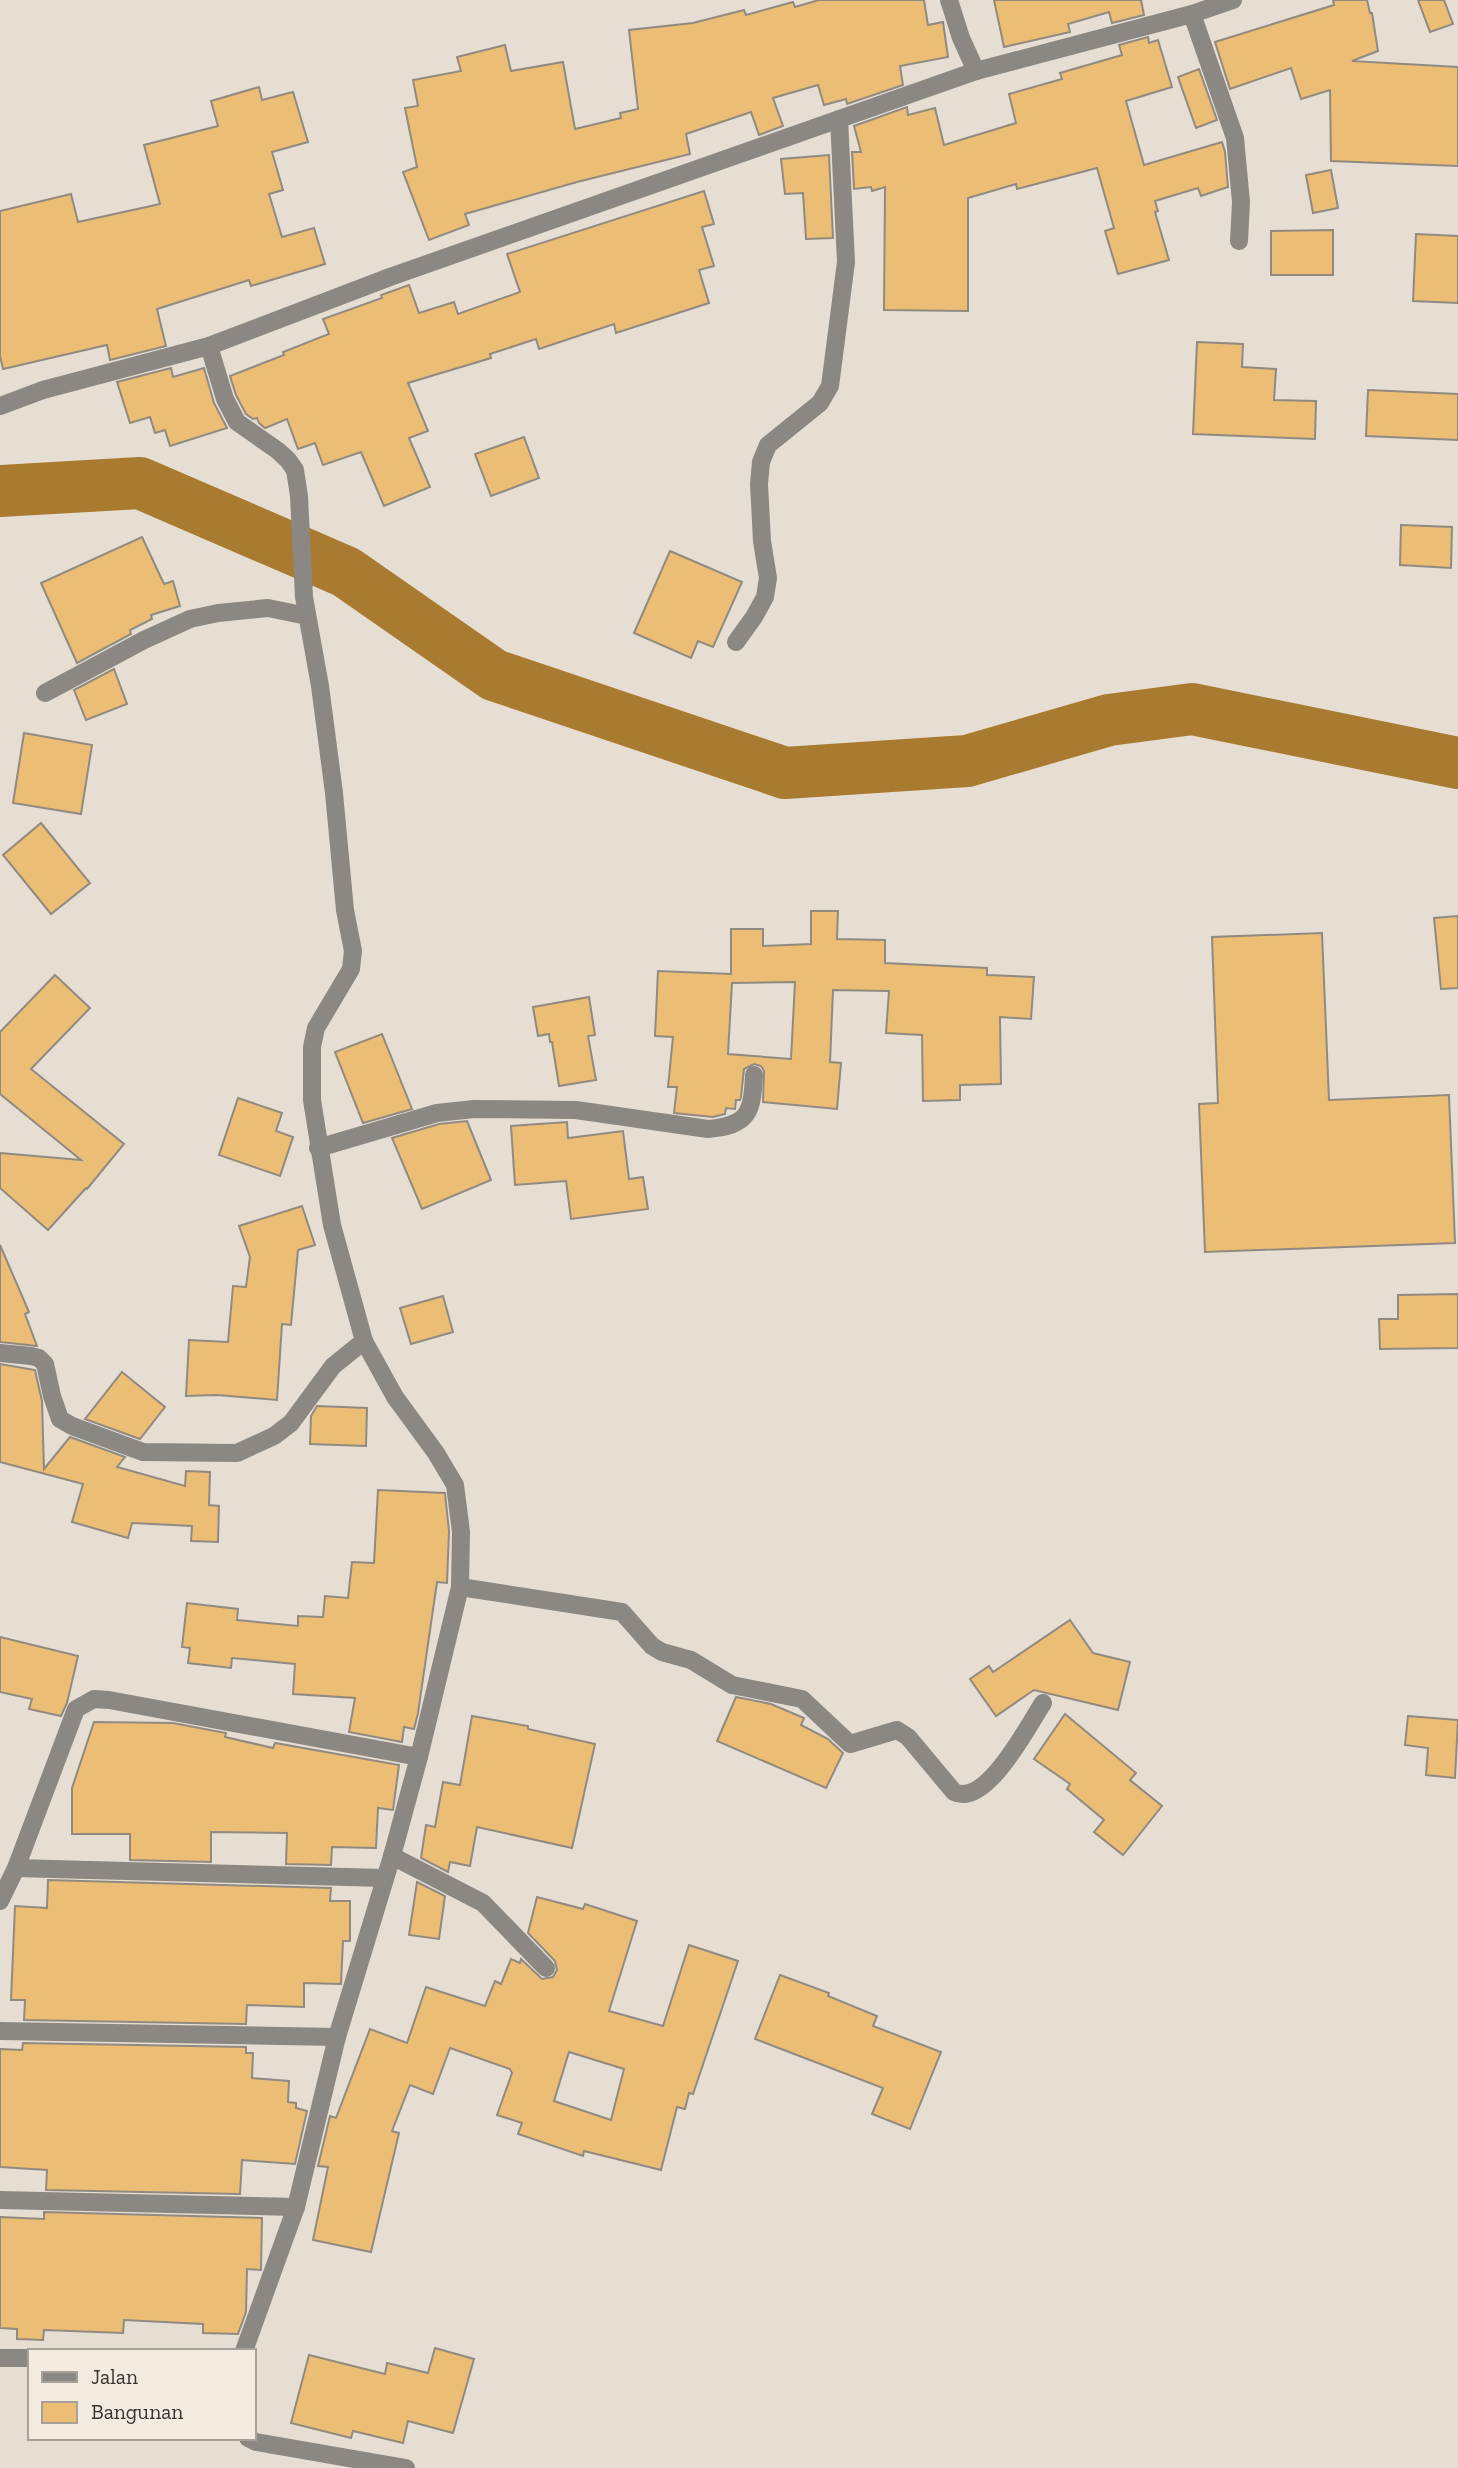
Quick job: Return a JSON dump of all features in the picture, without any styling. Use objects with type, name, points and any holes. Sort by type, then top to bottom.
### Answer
[{"type":"street","points":[[949,0],[961,38],[976,71]]},
{"type":"street","points":[[0,406],[43,390],[209,346],[390,277],[976,71],[1192,14],[1233,0]]},
{"type":"street","points":[[1192,14],[1235,138],[1241,202],[1239,241]]},
{"type":"street","points":[[736,642],[765,597],[768,578],[762,541],[759,484],[761,462],[768,445],[820,403],[830,386],[846,262],[839,119]]},
{"type":"street","points":[[209,346],[225,399],[237,422],[288,460],[295,470],[299,496],[304,597],[327,740],[345,910],[353,951],[351,969],[316,1028],[312,1047],[312,1100],[332,1225],[364,1341],[395,1397],[436,1453],[455,1485],[461,1532],[460,1587],[419,1757],[337,2037],[296,2207],[245,2349]]},
{"type":"street","points":[[45,693],[144,640],[190,620],[218,612],[268,608],[307,616]]},
{"type":"street","points":[[318,1148],[437,1113],[474,1109],[576,1110],[708,1129],[727,1127],[747,1116],[752,1103],[754,1075]]},
{"type":"street","points":[[0,1353],[31,1356],[46,1364],[60,1419],[72,1426],[143,1452],[237,1453],[274,1436],[291,1423],[333,1366],[364,1341]]},
{"type":"street","points":[[460,1587],[622,1612],[652,1646],[662,1652],[691,1660],[732,1685],[802,1699],[850,1744],[897,1730],[908,1737],[954,1792],[961,1796],[973,1793],[997,1773],[1043,1703]]},
{"type":"street","points":[[0,1901],[16,1868],[76,1709],[94,1699],[419,1757]]},
{"type":"street","points":[[392,1856],[484,1903],[546,1968]]},
{"type":"street","points":[[16,1868],[384,1878]]},
{"type":"street","points":[[0,2031],[337,2037]]},
{"type":"street","points":[[0,2200],[296,2207]]},
{"type":"street","points":[[0,2358],[28,2358]]},
{"type":"street","points":[[252,2440],[406,2468]]},
{"type":"building","points":[[819,0],[924,0],[928,25],[943,22],[948,57],[900,66],[903,85],[847,104],[846,99],[824,105],[818,85],[773,98],[783,126],[759,135],[751,112],[686,134],[690,154],[465,214],[469,225],[429,240],[403,172],[417,167],[405,108],[418,106],[413,80],[461,71],[457,57],[505,45],[511,71],[563,62],[575,129],[621,118],[620,113],[638,109],[629,30],[693,23],[744,10],[746,15],[793,2],[795,7]]},
{"type":"building","points":[[994,0],[1141,0],[1144,15],[1112,23],[1109,12],[1068,24],[1070,32],[1004,47]]},
{"type":"building","points":[[1333,0],[1367,0],[1372,13],[1378,51],[1352,61],[1458,67],[1458,166],[1331,161],[1330,90],[1301,99],[1291,68],[1230,89],[1215,42],[1334,5]]},
{"type":"building","points":[[1418,0],[1444,0],[1453,24],[1430,32]]},
{"type":"building","points":[[1148,37],[1149,43],[1158,40],[1172,87],[1126,101],[1144,165],[1222,142],[1225,152],[1228,187],[1201,196],[1198,188],[1155,201],[1158,211],[1155,212],[1169,260],[1118,274],[1105,231],[1114,228],[1097,168],[1017,189],[1016,184],[968,198],[968,311],[884,310],[885,187],[872,191],[871,187],[854,189],[852,152],[861,152],[854,126],[907,107],[908,115],[935,108],[944,145],[1016,123],[1009,94],[1062,79],[1060,73],[1122,55],[1119,45]]},
{"type":"building","points":[[1199,69],[1217,120],[1196,128],[1178,77]]},
{"type":"building","points":[[259,87],[262,100],[293,92],[308,142],[272,152],[283,190],[269,194],[282,237],[314,228],[325,264],[251,286],[249,280],[157,309],[166,346],[110,360],[107,345],[3,369],[0,356],[0,211],[71,194],[78,222],[160,204],[144,145],[218,126],[211,101]]},
{"type":"building","points":[[829,155],[833,238],[806,239],[803,193],[785,194],[781,159]]},
{"type":"building","points":[[1331,170],[1338,208],[1313,213],[1306,175]]},
{"type":"building","points":[[704,191],[714,224],[702,227],[714,266],[699,270],[709,303],[616,333],[614,324],[539,349],[536,339],[490,354],[491,358],[408,383],[428,431],[409,438],[430,487],[384,506],[361,452],[323,465],[315,443],[298,449],[287,419],[265,428],[257,418],[253,419],[246,414],[236,395],[230,376],[329,334],[323,319],[382,298],[381,295],[409,285],[419,313],[454,302],[458,314],[520,292],[507,254]]},
{"type":"building","points":[[1333,230],[1333,275],[1271,275],[1271,231]]},
{"type":"building","points":[[1416,234],[1458,236],[1458,303],[1413,301]]},
{"type":"building","points":[[1197,342],[1243,344],[1242,367],[1276,369],[1274,400],[1316,401],[1315,439],[1193,434]]},
{"type":"building","points":[[171,368],[173,377],[204,368],[214,403],[227,428],[170,446],[165,430],[155,433],[150,417],[130,423],[117,382]]},
{"type":"building","points":[[1368,390],[1458,394],[1458,440],[1366,436]]},
{"type":"building","points":[[524,437],[539,478],[491,496],[475,454]]},
{"type":"building","points":[[1401,525],[1452,527],[1451,568],[1400,565]]},
{"type":"building","points":[[142,537],[164,584],[173,581],[180,606],[151,615],[152,619],[130,630],[131,634],[77,663],[41,583]]},
{"type":"building","points":[[670,551],[742,582],[713,647],[698,641],[691,658],[634,633]]},
{"type":"building","points":[[114,669],[127,704],[86,720],[74,690]]},
{"type":"building","points":[[24,733],[92,745],[81,814],[13,803]]},
{"type":"building","points":[[41,823],[90,883],[51,914],[3,855]]},
{"type":"building","points":[[811,911],[838,911],[837,939],[885,940],[885,963],[987,968],[987,975],[1034,977],[1031,1019],[1000,1017],[1001,1084],[960,1085],[960,1100],[923,1101],[922,1035],[886,1033],[889,991],[833,990],[830,1062],[841,1063],[837,1109],[763,1102],[764,1071],[761,1066],[754,1064],[744,1069],[741,1097],[736,1100],[735,1109],[726,1108],[725,1114],[713,1117],[674,1113],[677,1087],[668,1087],[673,1037],[655,1036],[658,971],[731,974],[731,929],[763,929],[763,946],[811,944]],"holes":[[[795,982],[791,1059],[728,1054],[732,983]]]},
{"type":"building","points":[[1458,916],[1458,988],[1441,989],[1434,918]]},
{"type":"building","points":[[1322,933],[1329,1100],[1449,1095],[1455,1243],[1205,1252],[1199,1104],[1218,1103],[1212,937]]},
{"type":"building","points":[[55,975],[90,1008],[31,1069],[124,1144],[48,1230],[0,1188],[0,1153],[81,1160],[0,1094],[0,1032]]},
{"type":"building","points":[[589,997],[595,1035],[588,1036],[596,1080],[559,1086],[552,1042],[549,1034],[538,1036],[533,1007]]},
{"type":"building","points":[[382,1034],[412,1109],[363,1123],[335,1052]]},
{"type":"building","points":[[238,1098],[282,1113],[276,1131],[293,1137],[280,1176],[219,1155]]},
{"type":"building","points":[[467,1121],[491,1180],[422,1209],[392,1138],[439,1124]]},
{"type":"building","points":[[567,1122],[568,1138],[623,1131],[629,1179],[643,1177],[648,1209],[571,1219],[566,1181],[515,1185],[511,1126]]},
{"type":"building","points":[[302,1206],[315,1245],[298,1250],[291,1325],[282,1324],[277,1400],[217,1395],[186,1396],[189,1340],[228,1342],[233,1286],[246,1287],[250,1257],[239,1226]]},
{"type":"building","points":[[0,1245],[29,1312],[25,1314],[37,1346],[0,1342]]},
{"type":"building","points":[[1458,1294],[1458,1348],[1380,1349],[1379,1319],[1398,1319],[1398,1295]]},
{"type":"building","points":[[443,1296],[453,1332],[411,1344],[400,1308]]},
{"type":"building","points":[[0,1364],[35,1370],[42,1401],[44,1469],[70,1437],[125,1457],[117,1467],[185,1486],[186,1471],[210,1472],[209,1505],[219,1506],[218,1542],[191,1541],[192,1526],[132,1523],[128,1538],[72,1522],[83,1484],[0,1462]]},
{"type":"building","points":[[122,1372],[165,1407],[140,1439],[85,1419]]},
{"type":"building","points":[[317,1406],[367,1408],[366,1446],[310,1444],[311,1416]]},
{"type":"building","points":[[378,1490],[445,1493],[449,1531],[447,1583],[437,1582],[418,1713],[414,1729],[404,1727],[402,1742],[349,1732],[355,1698],[293,1694],[295,1664],[232,1658],[231,1668],[188,1663],[190,1648],[182,1647],[187,1603],[238,1609],[237,1620],[298,1626],[298,1616],[323,1617],[325,1596],[348,1598],[352,1562],[374,1563]]},
{"type":"building","points":[[1070,1620],[1093,1653],[1130,1662],[1118,1710],[1034,1690],[996,1716],[970,1679],[989,1666],[993,1672]]},
{"type":"building","points":[[0,1637],[78,1656],[67,1703],[61,1716],[29,1709],[32,1699],[0,1692]]},
{"type":"building","points":[[736,1697],[771,1704],[804,1718],[801,1725],[828,1739],[843,1753],[826,1788],[717,1741]]},
{"type":"building","points":[[1065,1714],[1136,1773],[1130,1780],[1162,1806],[1123,1855],[1094,1832],[1104,1820],[1067,1789],[1070,1784],[1034,1759]]},
{"type":"building","points":[[472,1716],[528,1726],[528,1729],[595,1744],[572,1848],[477,1827],[470,1866],[450,1862],[448,1872],[421,1858],[426,1825],[435,1827],[443,1782],[460,1785]]},
{"type":"building","points":[[1408,1716],[1458,1720],[1455,1778],[1426,1775],[1428,1748],[1405,1745]]},
{"type":"building","points":[[94,1722],[173,1723],[226,1733],[225,1737],[273,1748],[275,1743],[399,1765],[393,1810],[378,1808],[376,1848],[332,1847],[331,1865],[286,1864],[287,1833],[211,1832],[211,1862],[130,1860],[130,1834],[72,1834],[72,1788]]},
{"type":"building","points":[[48,1880],[331,1888],[330,1901],[350,1901],[350,1941],[343,1941],[341,1984],[304,1983],[304,2007],[247,2005],[246,2024],[24,2020],[25,2000],[11,2000],[15,1906],[47,1908]]},
{"type":"building","points":[[417,1882],[445,1896],[439,1939],[409,1935]]},
{"type":"building","points":[[537,1897],[583,1909],[585,1904],[637,1921],[609,2011],[663,2026],[689,1945],[738,1961],[693,2094],[689,2093],[685,2109],[677,2107],[661,2170],[584,2151],[583,2156],[518,2134],[522,2123],[497,2115],[512,2073],[510,2069],[450,2048],[433,2094],[410,2085],[392,2131],[399,2133],[371,2252],[313,2240],[328,2167],[318,2166],[330,2116],[336,2118],[370,2029],[407,2043],[426,1987],[485,2006],[495,1981],[501,1984],[511,1959],[520,1963],[521,1959],[542,1979],[553,1977],[557,1970],[555,1961],[528,1933]],"holes":[[[569,2052],[624,2069],[611,2120],[554,2101]]]},
{"type":"building","points":[[780,1975],[829,1993],[828,1996],[877,2016],[873,2026],[941,2052],[910,2129],[872,2114],[883,2088],[755,2039]]},
{"type":"building","points":[[23,2043],[246,2047],[246,2053],[253,2053],[252,2078],[289,2081],[288,2102],[296,2103],[296,2108],[307,2111],[295,2164],[242,2160],[240,2194],[46,2190],[47,2170],[0,2167],[0,2049],[22,2050]]},
{"type":"building","points":[[44,2212],[262,2218],[261,2270],[247,2269],[246,2312],[238,2334],[203,2333],[203,2324],[124,2320],[123,2333],[44,2330],[43,2340],[17,2339],[17,2329],[0,2328],[0,2217],[44,2219]]},
{"type":"building","points":[[435,2348],[474,2359],[453,2433],[408,2421],[403,2443],[353,2431],[351,2438],[291,2423],[309,2355],[385,2374],[387,2363],[428,2373]]},
{"type":"waterway","points":[[0,491],[140,483],[346,572],[494,675],[785,773],[967,761],[1109,720],[1192,709],[1458,763]]}]
